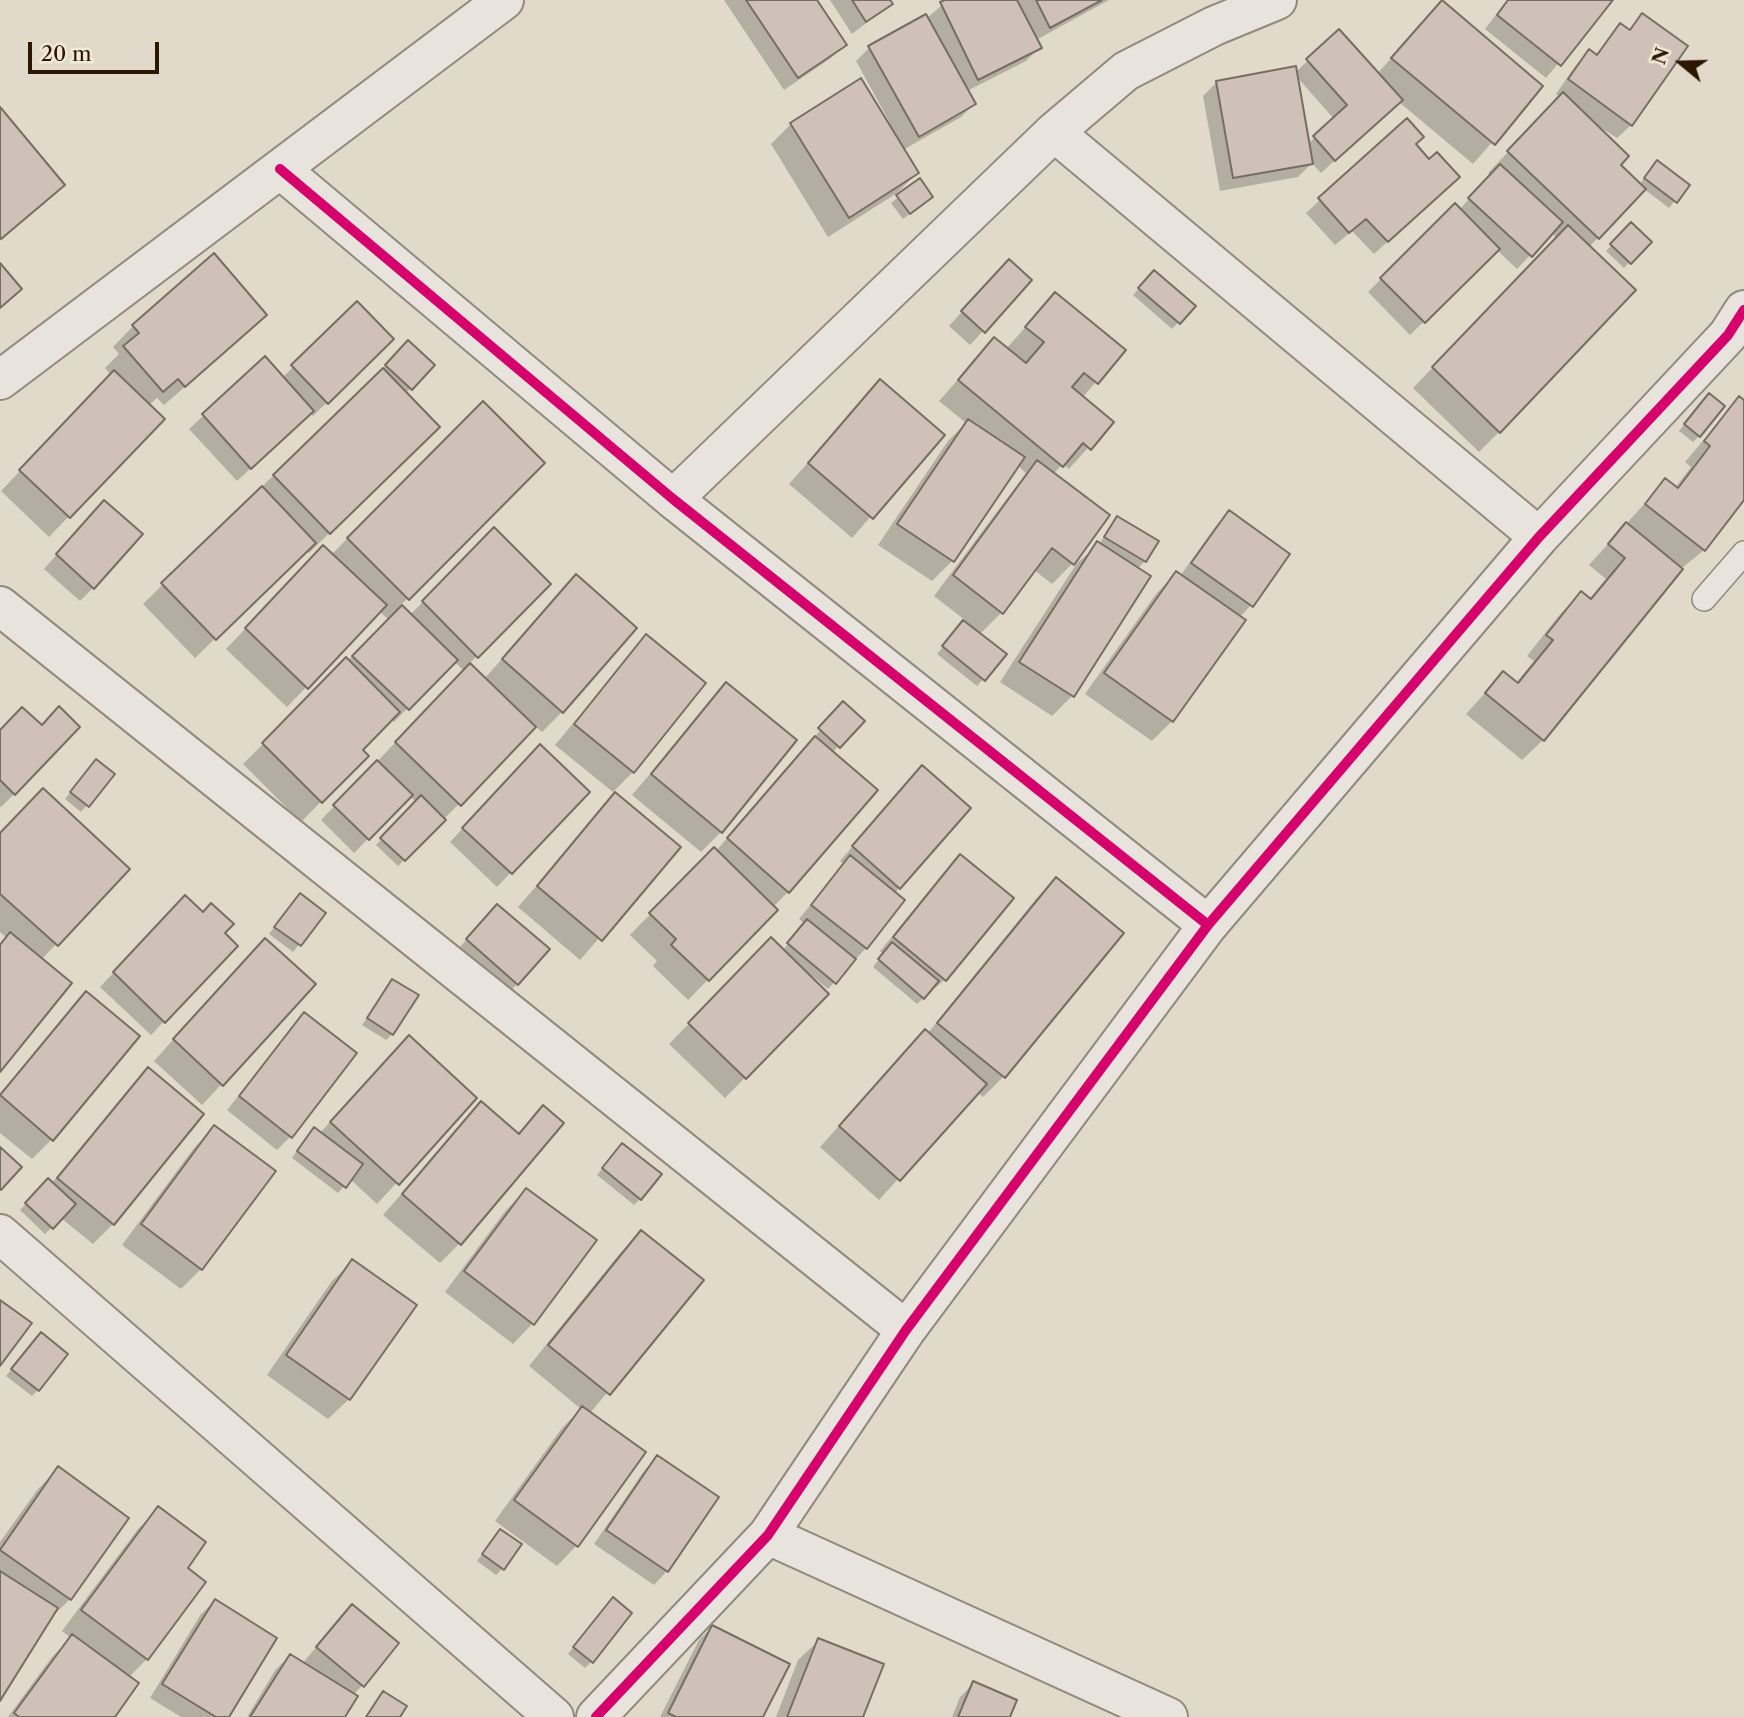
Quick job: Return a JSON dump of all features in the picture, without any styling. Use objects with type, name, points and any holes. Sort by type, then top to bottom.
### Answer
[{"type":"street","points":[[673,499],[1054,132],[1126,71],[1214,26],[1277,0]]},
{"type":"street","points":[[0,380],[280,169],[493,3]]},
{"type":"street","points":[[1054,132],[1539,537]]},
{"type":"street","points":[[280,169],[673,499],[1208,925]]},
{"type":"street","points":[[596,1717],[768,1535],[906,1330],[1208,925],[1539,537],[1728,335],[1744,310]]},
{"type":"street","points":[[0,606],[906,1330]]},
{"type":"street","points":[[0,1234],[554,1717]]},
{"type":"street","points":[[768,1535],[1168,1717]]},
{"type":"lane","points":[[1704,599],[1744,553]]},
{"type":"building","points":[[746,0],[817,0],[847,45],[798,78]]},
{"type":"building","points":[[852,0],[890,0],[893,4],[866,22]]},
{"type":"building","points":[[1017,0],[1042,48],[978,80],[940,2]]},
{"type":"building","points":[[1036,0],[1102,0],[1050,28]]},
{"type":"building","points":[[1442,0],[1543,86],[1495,145],[1391,58]]},
{"type":"building","points":[[1508,0],[1613,0],[1561,66],[1497,15]]},
{"type":"building","points":[[1642,13],[1688,46],[1632,126],[1568,79],[1589,49],[1597,55],[1620,23],[1630,30]]},
{"type":"building","points":[[926,14],[976,104],[919,137],[868,46]]},
{"type":"building","points":[[1339,29],[1403,100],[1335,161],[1313,136],[1347,105],[1306,59]]},
{"type":"building","points":[[1296,66],[1313,164],[1233,178],[1216,81]]},
{"type":"building","points":[[861,78],[919,173],[849,218],[790,123]]},
{"type":"building","points":[[1563,92],[1629,156],[1621,165],[1646,189],[1599,239],[1507,151]]},
{"type":"building","points":[[0,107],[65,185],[1,239],[0,237]]},
{"type":"building","points":[[1407,118],[1424,137],[1416,144],[1429,159],[1437,152],[1460,177],[1388,242],[1366,219],[1349,233],[1318,198]]},
{"type":"building","points":[[1657,160],[1690,185],[1677,203],[1644,178]]},
{"type":"building","points":[[1500,164],[1563,222],[1532,257],[1468,198]]},
{"type":"building","points":[[920,178],[933,197],[910,214],[896,195]]},
{"type":"building","points":[[1455,203],[1500,249],[1425,323],[1380,278]]},
{"type":"building","points":[[1631,222],[1652,242],[1631,264],[1610,244]]},
{"type":"building","points":[[1568,225],[1636,290],[1500,433],[1432,367]]},
{"type":"building","points":[[214,253],[267,315],[185,387],[178,379],[163,392],[123,346],[139,333],[132,325]]},
{"type":"building","points":[[1009,259],[1032,280],[985,333],[961,311]]},
{"type":"building","points":[[0,263],[22,289],[0,308]]},
{"type":"building","points":[[1154,270],[1196,306],[1180,324],[1138,288]]},
{"type":"building","points":[[1055,292],[1126,350],[1098,384],[1084,373],[1072,387],[1114,422],[1091,450],[1083,443],[1063,467],[958,380],[994,337],[1026,363],[1044,342],[1025,327]]},
{"type":"building","points":[[357,301],[394,339],[328,404],[291,365]]},
{"type":"building","points":[[408,340],[435,365],[412,390],[385,365]]},
{"type":"building","points":[[265,356],[314,411],[251,469],[202,414]]},
{"type":"building","points":[[383,368],[440,427],[330,534],[273,475]]},
{"type":"building","points":[[114,370],[165,419],[70,518],[19,470]]},
{"type":"building","points":[[880,379],[945,435],[873,519],[808,463]]},
{"type":"building","points":[[1709,393],[1725,406],[1700,437],[1684,424]]},
{"type":"building","points":[[1739,396],[1744,400],[1744,500],[1705,551],[1645,504],[1665,478],[1678,488],[1710,446],[1704,441]]},
{"type":"building","points":[[483,401],[545,463],[409,600],[347,538]]},
{"type":"building","points":[[968,419],[1025,457],[954,562],[897,524]]},
{"type":"building","points":[[1037,460],[1110,515],[1074,565],[1052,548],[1003,614],[953,575]]},
{"type":"building","points":[[262,486],[316,543],[216,640],[161,583]]},
{"type":"building","points":[[104,500],[143,534],[94,589],[56,554]]},
{"type":"building","points":[[1229,510],[1290,554],[1253,607],[1191,563]]},
{"type":"building","points":[[1117,516],[1159,541],[1146,562],[1104,537]]},
{"type":"building","points":[[1626,522],[1683,569],[1544,741],[1485,693],[1503,671],[1518,683],[1553,640],[1546,635],[1581,591],[1591,599],[1625,558],[1608,544]]},
{"type":"building","points":[[494,527],[551,584],[478,658],[422,601]]},
{"type":"building","points":[[1097,541],[1151,576],[1074,697],[1019,662]]},
{"type":"building","points":[[323,545],[387,605],[308,689],[245,628]]},
{"type":"building","points":[[1176,571],[1246,620],[1173,722],[1104,673]]},
{"type":"building","points":[[576,574],[637,628],[563,713],[502,659]]},
{"type":"building","points":[[402,605],[458,660],[409,710],[352,656]]},
{"type":"building","points":[[963,620],[1007,654],[985,681],[942,646]]},
{"type":"building","points":[[646,634],[706,683],[634,773],[574,724]]},
{"type":"building","points":[[346,657],[400,712],[363,750],[369,756],[322,803],[262,743]]},
{"type":"building","points":[[470,663],[536,727],[461,806],[395,742]]},
{"type":"building","points":[[726,682],[797,740],[722,833],[651,774]]},
{"type":"building","points":[[843,701],[865,721],[840,748],[818,728]]},
{"type":"building","points":[[59,706],[80,727],[15,795],[0,780],[0,730],[22,707],[42,725]]},
{"type":"building","points":[[815,736],[878,790],[789,893],[727,838]]},
{"type":"building","points":[[540,744],[590,792],[512,874],[462,828]]},
{"type":"building","points":[[96,759],[115,774],[89,807],[70,792]]},
{"type":"building","points":[[377,760],[413,795],[369,840],[333,805]]},
{"type":"building","points":[[922,765],[971,808],[900,889],[852,846]]},
{"type":"building","points":[[43,788],[130,869],[58,946],[0,894],[0,833]]},
{"type":"building","points":[[615,792],[681,847],[602,941],[537,886]]},
{"type":"building","points":[[421,795],[446,820],[405,861],[380,838]]},
{"type":"building","points":[[714,847],[778,910],[709,981],[671,945],[676,939],[649,913]]},
{"type":"building","points":[[960,854],[1014,898],[946,981],[893,937]]},
{"type":"building","points":[[850,855],[905,900],[867,949],[811,905]]},
{"type":"building","points":[[1056,877],[1124,933],[1005,1078],[937,1023]]},
{"type":"building","points":[[300,893],[326,913],[301,946],[274,927]]},
{"type":"building","points":[[185,895],[203,912],[211,903],[234,924],[225,933],[238,946],[165,1023],[113,972]]},
{"type":"building","points":[[497,904],[550,949],[518,985],[466,939]]},
{"type":"building","points":[[807,919],[856,959],[836,984],[787,943]]},
{"type":"building","points":[[10,932],[72,983],[0,1072],[0,945]]},
{"type":"building","points":[[771,937],[829,994],[746,1079],[688,1023]]},
{"type":"building","points":[[265,938],[316,984],[223,1086],[173,1039]]},
{"type":"building","points":[[892,942],[939,981],[924,999],[878,959]]},
{"type":"building","points":[[392,979],[419,995],[393,1035],[367,1018]]},
{"type":"building","points":[[86,991],[140,1036],[53,1141],[0,1095]]},
{"type":"building","points":[[304,1012],[357,1053],[292,1138],[239,1096]]},
{"type":"building","points":[[925,1029],[987,1084],[900,1181],[839,1126]]},
{"type":"building","points":[[409,1035],[477,1098],[399,1185],[330,1122]]},
{"type":"building","points":[[148,1067],[204,1114],[114,1225],[57,1178]]},
{"type":"building","points":[[481,1101],[519,1134],[543,1105],[564,1123],[461,1245],[402,1194]]},
{"type":"building","points":[[214,1125],[276,1171],[202,1270],[141,1224]]},
{"type":"building","points":[[314,1127],[363,1164],[346,1188],[297,1151]]},
{"type":"building","points":[[622,1143],[662,1174],[641,1200],[602,1168]]},
{"type":"building","points":[[0,1147],[22,1167],[1,1190],[0,1189]]},
{"type":"building","points":[[48,1178],[76,1204],[53,1229],[25,1203]]},
{"type":"building","points":[[526,1188],[597,1240],[534,1325],[464,1271]]},
{"type":"building","points":[[641,1230],[704,1280],[610,1395],[548,1345]]},
{"type":"building","points":[[352,1259],[417,1305],[350,1400],[286,1355]]},
{"type":"building","points":[[0,1300],[32,1323],[0,1366]]},
{"type":"building","points":[[41,1332],[68,1354],[39,1391],[11,1369]]},
{"type":"building","points":[[582,1406],[646,1452],[578,1547],[514,1500]]},
{"type":"building","points":[[657,1455],[719,1497],[668,1572],[606,1530]]},
{"type":"building","points":[[58,1466],[129,1518],[71,1600],[0,1550]]},
{"type":"building","points":[[158,1506],[206,1542],[188,1568],[206,1582],[148,1660],[81,1610]]},
{"type":"building","points":[[500,1529],[522,1544],[504,1570],[482,1554]]},
{"type":"building","points":[[0,1571],[58,1608],[0,1701]]},
{"type":"building","points":[[613,1597],[632,1613],[593,1663],[573,1647]]},
{"type":"building","points":[[215,1599],[277,1638],[229,1717],[216,1717],[162,1684]]},
{"type":"building","points":[[352,1604],[399,1643],[364,1687],[316,1647]]},
{"type":"building","points":[[712,1625],[790,1664],[763,1717],[676,1717],[668,1713]]},
{"type":"building","points":[[72,1634],[139,1683],[115,1717],[19,1717],[14,1713]]},
{"type":"building","points":[[818,1638],[884,1664],[863,1717],[787,1717]]},
{"type":"building","points":[[290,1654],[358,1696],[345,1717],[250,1717]]},
{"type":"building","points":[[973,1681],[1017,1700],[1010,1717],[958,1717]]},
{"type":"building","points":[[383,1691],[407,1706],[400,1717],[366,1717]]},
{"type":"cycle path","points":[[280,169],[673,499],[1208,925]]},
{"type":"cycle path","points":[[596,1717],[768,1535],[906,1330],[1208,925],[1539,537],[1728,335],[1744,310]]}]
